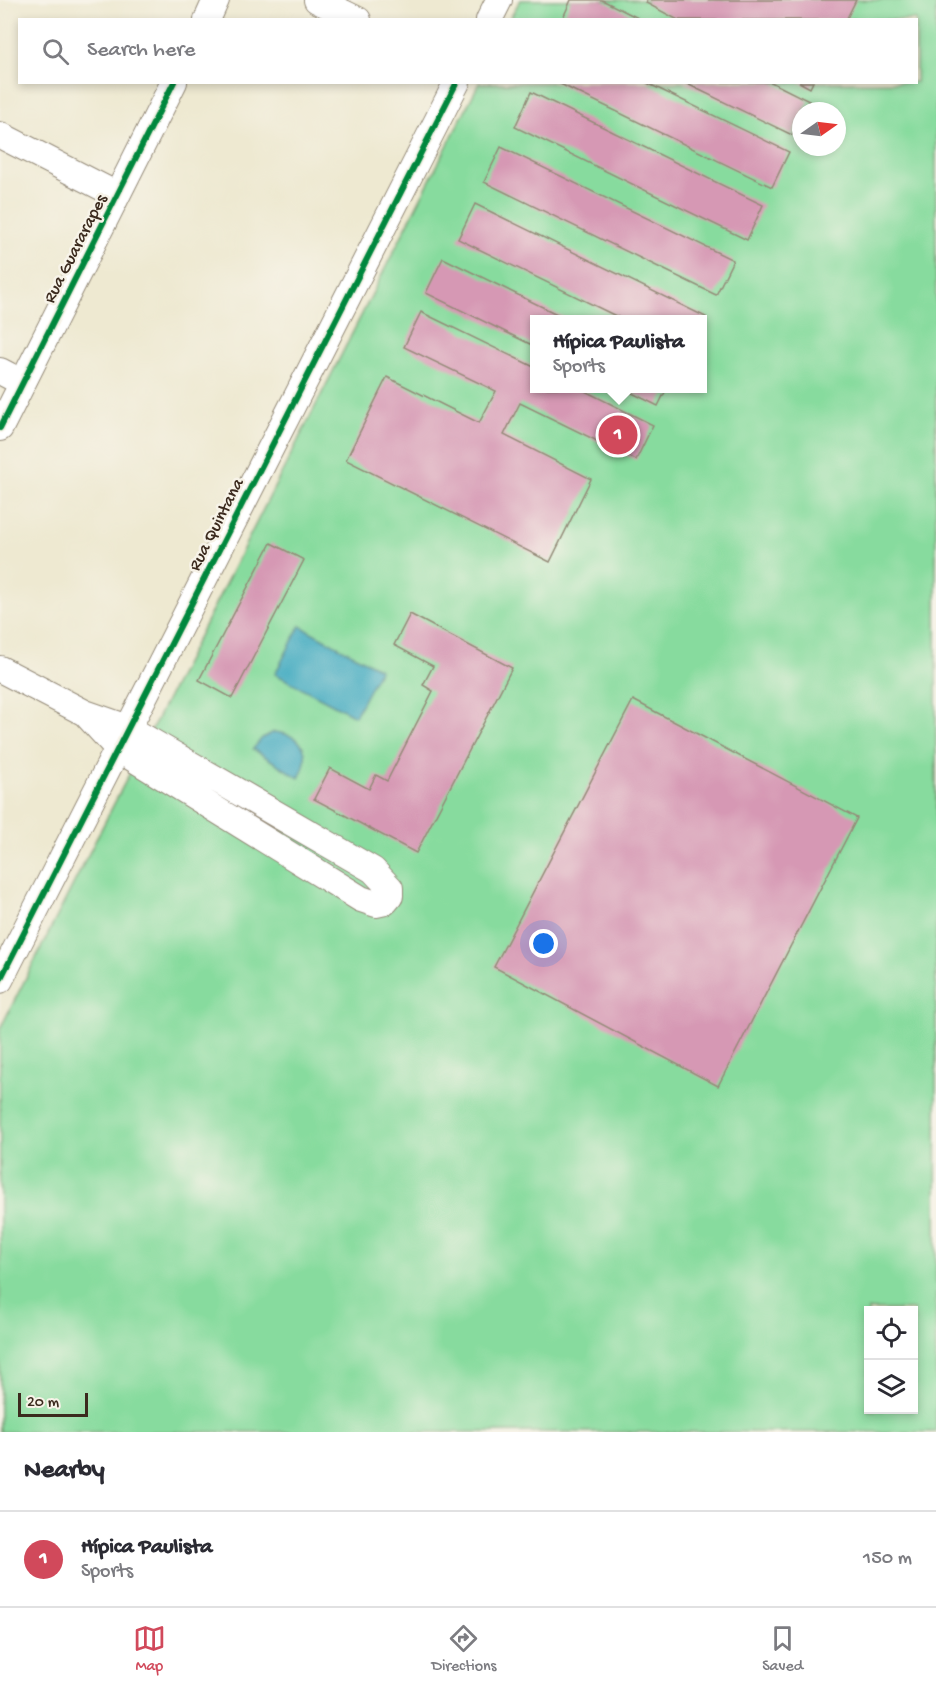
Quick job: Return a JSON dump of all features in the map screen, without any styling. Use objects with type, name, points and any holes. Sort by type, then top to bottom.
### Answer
[{"type":"street","points":[[208,18],[216,0]]},
{"type":"street","points":[[318,0],[354,18]]},
{"type":"street","points":[[490,18],[499,0]]},
{"type":"street","name":"Rua Guararapes","points":[[0,428],[173,84]]},
{"type":"street","name":"Rua Quintana","points":[[0,980],[456,84]]},
{"type":"street","points":[[0,135],[117,195]]},
{"type":"street","points":[[0,371],[23,383]]},
{"type":"street","points":[[0,669],[85,713],[265,842],[361,899],[376,904],[385,902],[390,896],[390,888],[373,870],[123,739]]},
{"type":"green space","points":[[520,0],[936,0],[936,1432],[0,1432],[0,1029],[478,84],[918,84],[918,18],[511,18]]},
{"type":"water","points":[[300,626],[380,669],[355,716],[275,674]]},
{"type":"water","points":[[274,732],[292,737],[303,746],[305,760],[299,778],[253,749],[262,738]]},
{"type":"building","points":[[571,0],[602,0],[638,18],[563,18]]},
{"type":"building","points":[[647,0],[856,0],[847,18],[674,18],[646,3]]},
{"type":"building","points":[[560,84],[649,84],[789,152],[772,187]]},
{"type":"building","points":[[687,84],[775,84],[809,101],[792,102],[792,135]]},
{"type":"building","points":[[531,92],[763,205],[747,240],[515,127]]},
{"type":"building","points":[[501,147],[733,260],[716,295],[484,182]]},
{"type":"building","points":[[475,204],[702,315],[614,315],[458,239]]},
{"type":"building","points":[[443,258],[559,315],[530,315],[530,344],[426,293]]},
{"type":"building","points":[[421,312],[530,365],[530,393],[589,393],[653,425],[636,460],[520,403],[504,435],[591,479],[550,562],[346,460],[387,377],[479,423],[496,391],[404,347]]},
{"type":"building","points":[[632,393],[664,393],[658,406]]},
{"type":"building","points":[[271,543],[304,560],[232,698],[199,680]]},
{"type":"building","points":[[410,614],[512,668],[416,853],[314,799],[330,768],[369,789],[376,775],[387,781],[433,691],[423,685],[433,666],[394,645]]},
{"type":"building","points":[[633,700],[857,818],[718,1086],[494,967]]},
{"type":"cycle path","points":[[0,428],[173,84]]},
{"type":"cycle path","points":[[0,980],[456,84]]},
{"type":"place","name":"Hípica Paulista","points":[[618,435]]}]
